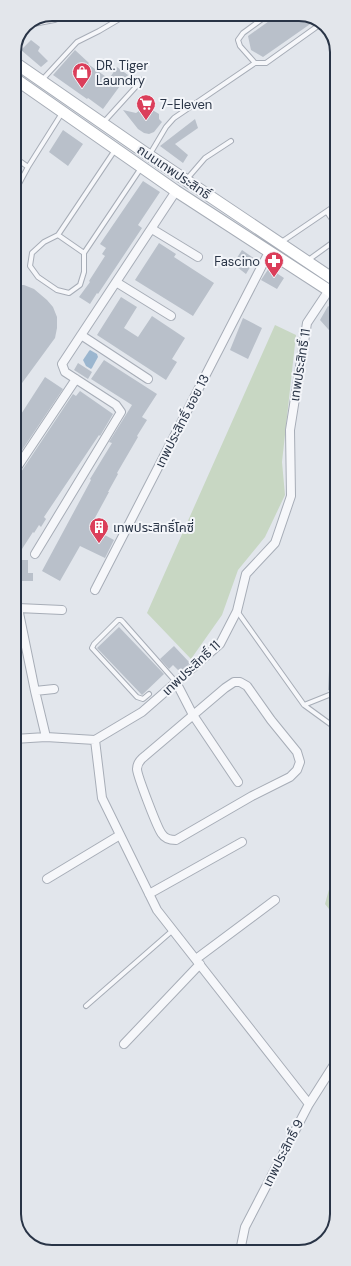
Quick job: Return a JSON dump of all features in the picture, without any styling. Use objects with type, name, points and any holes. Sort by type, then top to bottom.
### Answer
[{"type":"main road","name":"ถนนเทพประสิทธิ์","points":[[21,67],[103,124],[330,277]]},
{"type":"main road","name":"ถนนเทพประสิทธิ์","points":[[21,87],[62,112],[176,191],[330,292]]},
{"type":"street","points":[[35,554],[121,412],[116,405],[65,372],[62,364],[176,191]]},
{"type":"street","points":[[152,229],[198,257]]},
{"type":"street","name":"เทพประสิทธิ์ ซอย 13","points":[[95,590],[269,252]]},
{"type":"street","points":[[116,282],[171,316]]},
{"type":"street","name":"เทพประสิทธิ์ 11","points":[[95,740],[142,712],[220,644],[237,611],[246,574],[275,543],[291,496],[290,430],[307,323],[330,295]]},
{"type":"street","points":[[81,335],[148,380]]},
{"type":"street","points":[[21,462],[76,379]]},
{"type":"street","points":[[21,608],[62,610]]},
{"type":"street","points":[[21,630],[46,737]]},
{"type":"street","points":[[176,682],[194,715],[238,782]]},
{"type":"street","points":[[234,682],[240,682],[247,686],[270,720],[297,752],[300,762],[297,770],[290,777],[252,796],[176,840],[170,840],[161,834],[138,773],[138,764],[145,756],[194,715],[225,688],[234,682]]},
{"type":"street","points":[[35,691],[54,689]]},
{"type":"street","points":[[21,739],[46,737],[95,740],[102,798],[157,910],[309,1104]]},
{"type":"street","points":[[47,879],[120,834]]},
{"type":"street","points":[[149,894],[242,842]]},
{"type":"street","points":[[124,1044],[198,961],[275,900]]},
{"type":"street","name":"เทพประสิทธิ์ 9","points":[[241,1245],[245,1227],[309,1104],[330,1071]]},
{"type":"lane","points":[[42,81],[77,42],[116,21]]},
{"type":"lane","points":[[254,63],[240,46],[238,40],[243,33],[259,21]]},
{"type":"lane","points":[[149,155],[166,127],[174,118],[254,63],[266,63],[317,27]]},
{"type":"lane","points":[[103,124],[142,80]]},
{"type":"lane","points":[[21,180],[62,112]]},
{"type":"lane","points":[[186,180],[206,158],[231,141]]},
{"type":"lane","points":[[116,148],[58,235],[44,242],[32,253],[30,266],[38,277],[57,290],[69,293],[80,285],[84,272],[84,253],[142,166]]},
{"type":"lane","points":[[21,162],[28,167]]},
{"type":"lane","points":[[280,243],[330,210]]},
{"type":"lane","points":[[327,212],[330,216]]},
{"type":"lane","points":[[58,235],[84,253]]},
{"type":"lane","points":[[307,261],[330,244]]},
{"type":"lane","points":[[237,611],[304,705],[330,724]]},
{"type":"lane","points":[[149,694],[143,699],[137,697],[92,648],[92,646],[118,620],[123,622],[176,682]]},
{"type":"lane","points":[[304,705],[330,695]]},
{"type":"lane","points":[[86,1006],[173,930]]},
{"type":"green space","points":[[275,325],[296,335],[282,462],[285,495],[265,537],[238,570],[222,615],[191,659],[147,613]]},
{"type":"green space","points":[[330,886],[330,910],[325,904]]},
{"type":"water","points":[[90,350],[97,354],[98,357],[91,369],[86,366],[83,360]]},
{"type":"building","points":[[269,21],[301,21],[311,23],[263,57],[251,50],[248,36]]},
{"type":"building","points":[[31,40],[40,47],[38,51],[48,61],[41,67],[21,50]]},
{"type":"building","points":[[75,50],[89,63],[88,64],[109,79],[117,67],[128,75],[103,109],[53,75]]},
{"type":"building","name":"7-Eleven","points":[[146,106],[159,114],[159,119],[162,122],[154,132],[149,134],[138,129],[123,110],[136,113]]},
{"type":"building","points":[[195,119],[198,128],[175,144],[188,155],[183,163],[160,146]]},
{"type":"building","points":[[63,130],[83,144],[68,166],[49,152]]},
{"type":"building","points":[[143,181],[160,192],[138,225],[142,228],[90,304],[79,297],[90,282],[89,281],[105,256],[102,254],[106,248],[100,244]]},
{"type":"building","points":[[159,243],[176,254],[174,257],[214,283],[193,316],[135,280]]},
{"type":"building","points":[[242,250],[255,259],[246,274],[233,264]]},
{"type":"building","points":[[269,268],[284,278],[277,289],[261,280]]},
{"type":"building","points":[[21,285],[34,289],[53,307],[57,317],[55,338],[21,384]]},
{"type":"building","points":[[121,297],[137,307],[124,328],[138,337],[152,316],[185,338],[172,359],[177,362],[166,380],[97,335]]},
{"type":"building","points":[[328,306],[330,307],[330,331],[320,320]]},
{"type":"building","points":[[243,318],[262,328],[248,359],[230,350]]},
{"type":"building","points":[[104,360],[157,394],[142,417],[147,420],[117,473],[118,474],[109,492],[90,527],[114,540],[105,558],[80,546],[60,581],[42,571],[91,480],[90,479],[112,443],[109,442],[132,405],[91,379]]},
{"type":"building","points":[[78,363],[92,372],[88,379],[74,370]]},
{"type":"building","points":[[45,377],[63,389],[21,452],[21,414]]},
{"type":"building","points":[[80,391],[113,414],[100,436],[99,435],[44,517],[46,519],[41,527],[39,525],[22,549],[21,472],[73,394],[76,396]]},
{"type":"building","points":[[21,560],[28,560],[28,573],[33,573],[33,581],[21,581]]},
{"type":"building","points":[[119,627],[164,674],[142,695],[97,648]]},
{"type":"building","points":[[174,646],[190,663],[180,672],[173,665],[169,669],[160,659]]},
{"type":"building","points":[[329,671],[330,671],[330,690],[328,690]]},
{"type":"place","name":"DR. Tiger Laundry","points":[[82,89]]},
{"type":"place","name":"7-Eleven","points":[[146,121]]},
{"type":"place","name":"Fascino","points":[[274,278]]},
{"type":"place","name":"เทพประสิทธิ์โคซี่","points":[[99,544]]}]
